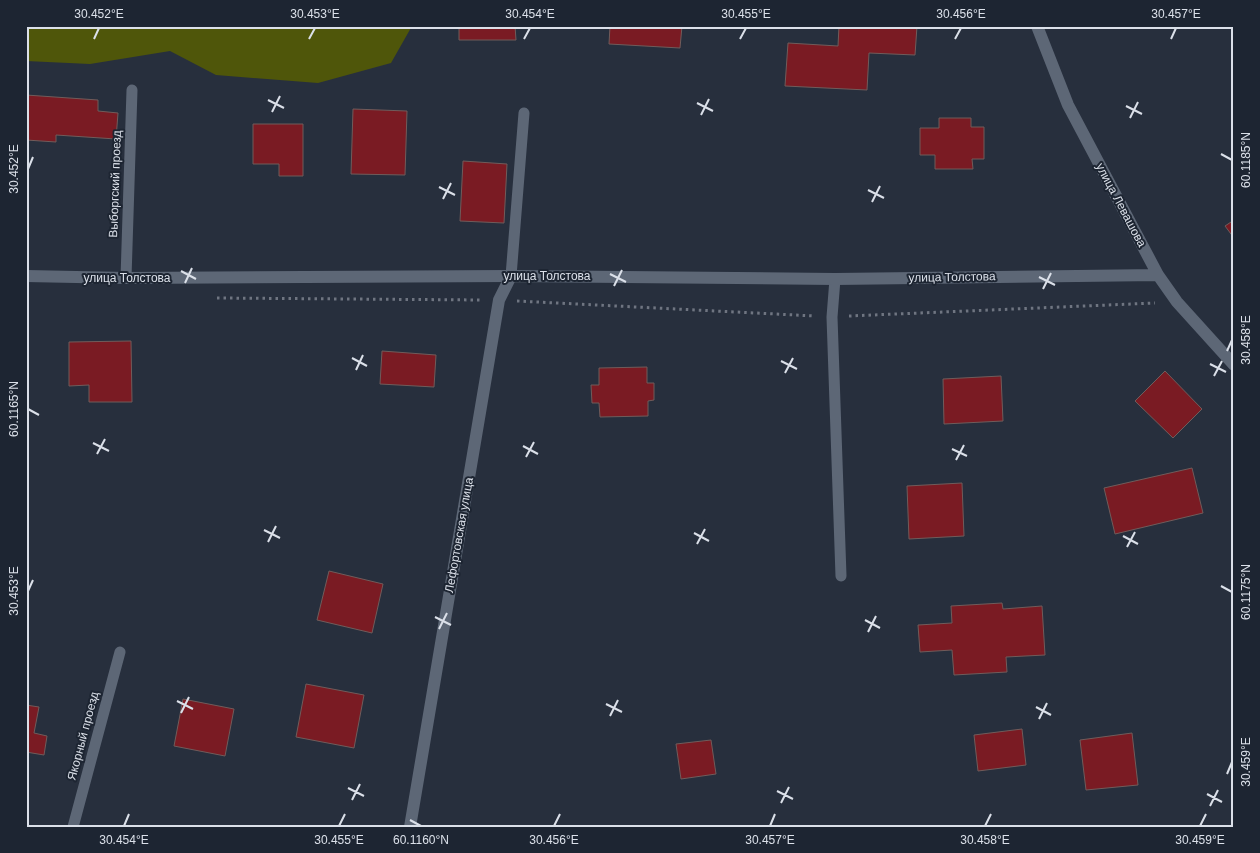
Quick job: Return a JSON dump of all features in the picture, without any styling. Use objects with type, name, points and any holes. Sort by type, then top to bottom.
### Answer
[{"type":"street","name":"улица Левашова","points":[[1038,26],[1068,105],[1158,275],[1177,302],[1234,365]]},
{"type":"street","name":"улица Толстова","points":[[26,276],[126,278],[511,276],[836,279],[1158,275]]},
{"type":"street","name":"Лефортовская улица","points":[[410,827],[499,300],[511,276]]},
{"type":"lane","name":"Выборгский проезд","points":[[126,278],[132,90]]},
{"type":"lane","points":[[511,276],[524,113]]},
{"type":"lane","points":[[836,279],[832,317],[840,576]]},
{"type":"lane","name":"Якорный проезд","points":[[73,827],[120,652]]},
{"type":"path","points":[[213,298],[499,300],[832,317],[1177,302]]},
{"type":"green space","points":[[26,26],[412,26],[391,63],[318,83],[216,75],[170,51],[90,64],[26,61]]},
{"type":"building","points":[[459,26],[515,26],[516,40],[459,40]]},
{"type":"building","points":[[610,26],[682,26],[680,48],[609,44]]},
{"type":"building","points":[[839,26],[917,26],[915,55],[869,53],[867,90],[785,86],[788,43],[838,46]]},
{"type":"building","points":[[26,95],[98,100],[98,111],[118,113],[116,139],[56,135],[56,142],[26,140]]},
{"type":"building","points":[[353,109],[407,111],[405,175],[351,174]]},
{"type":"building","points":[[939,118],[971,118],[971,127],[984,127],[984,159],[972,159],[973,169],[935,169],[935,155],[920,155],[920,128],[939,128]]},
{"type":"building","points":[[253,124],[303,124],[303,176],[279,176],[279,164],[253,164]]},
{"type":"building","points":[[463,161],[507,164],[504,223],[460,221]]},
{"type":"building","points":[[1234,220],[1234,238],[1225,226]]},
{"type":"building","points":[[131,341],[132,402],[89,402],[89,385],[69,386],[69,342]]},
{"type":"building","points":[[382,351],[436,355],[434,387],[380,384]]},
{"type":"building","points":[[647,367],[647,383],[654,383],[654,400],[648,401],[648,416],[600,417],[599,403],[592,403],[591,385],[599,385],[599,368]]},
{"type":"building","points":[[1165,371],[1202,409],[1173,438],[1135,401]]},
{"type":"building","points":[[1001,376],[1003,421],[944,424],[943,379]]},
{"type":"building","points":[[1192,468],[1203,513],[1115,534],[1104,488]]},
{"type":"building","points":[[962,483],[964,536],[909,539],[907,486]]},
{"type":"building","points":[[329,571],[383,584],[372,633],[317,620]]},
{"type":"building","points":[[1002,603],[1003,609],[1042,606],[1045,655],[1006,657],[1007,672],[954,675],[952,650],[920,652],[918,625],[952,623],[951,606]]},
{"type":"building","points":[[306,684],[364,695],[354,748],[296,737]]},
{"type":"building","points":[[183,699],[234,709],[225,756],[174,746]]},
{"type":"building","points":[[26,705],[39,707],[34,733],[47,736],[44,755],[26,752]]},
{"type":"building","points":[[1022,729],[1026,765],[978,771],[974,735]]},
{"type":"building","points":[[1132,733],[1138,785],[1086,790],[1080,740]]},
{"type":"building","points":[[711,740],[716,774],[681,779],[676,744]]}]
